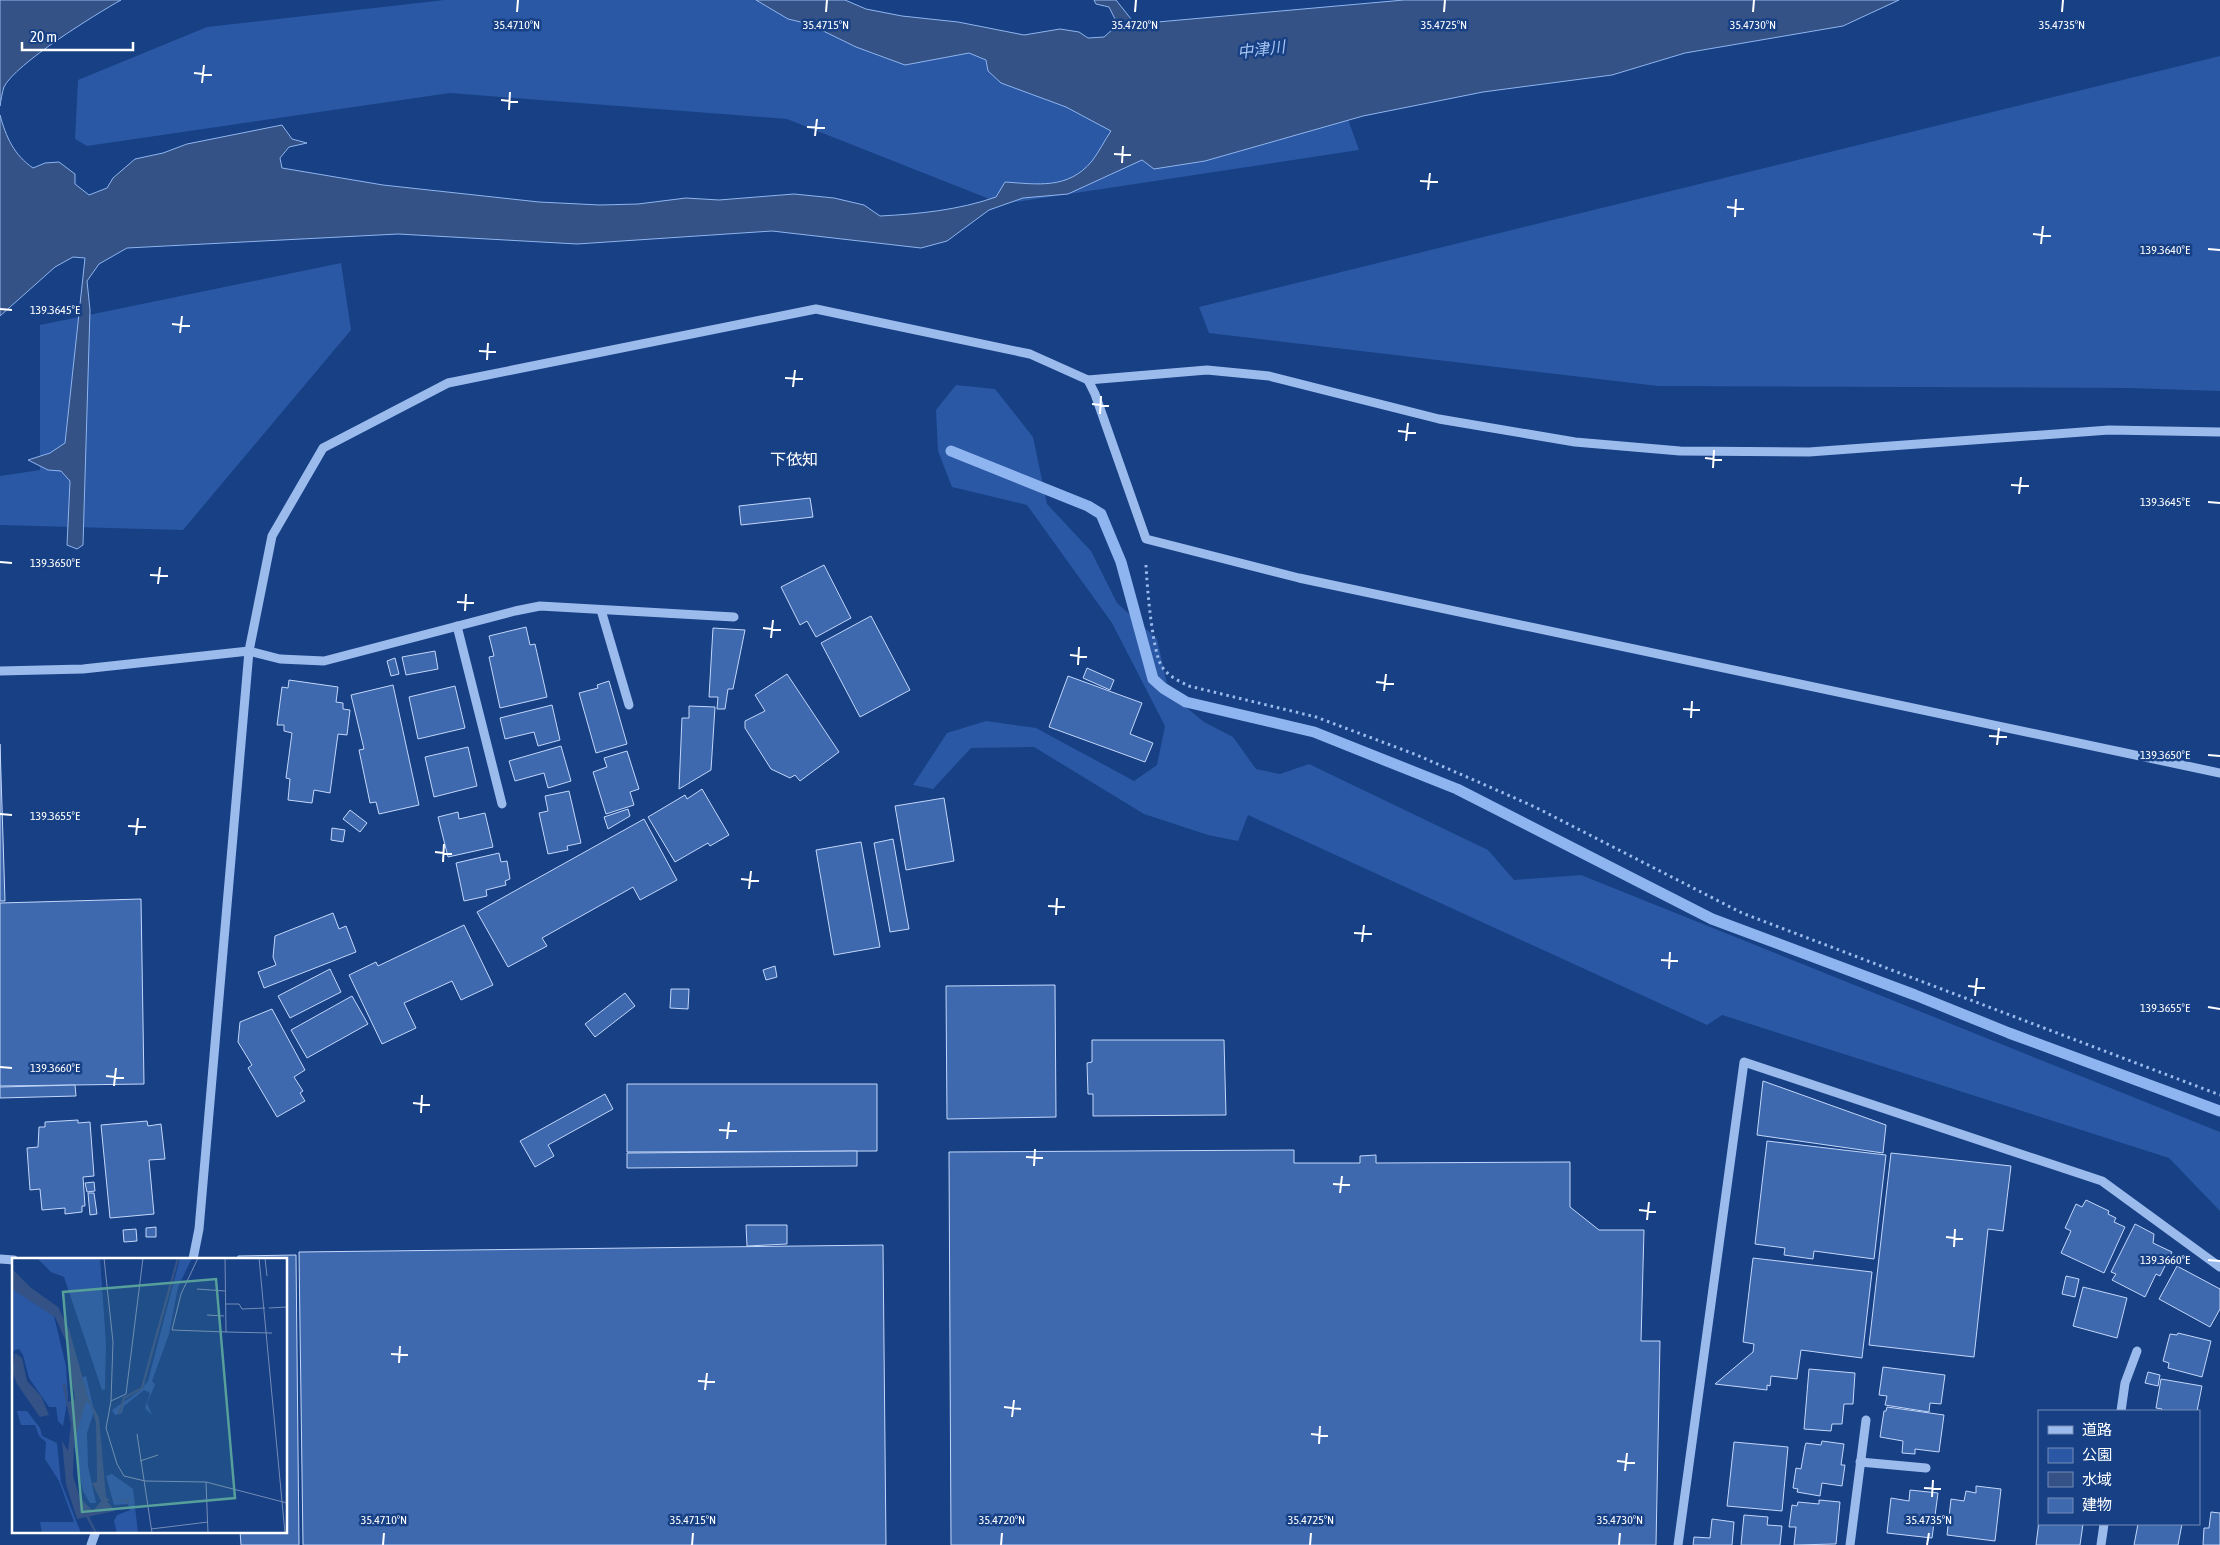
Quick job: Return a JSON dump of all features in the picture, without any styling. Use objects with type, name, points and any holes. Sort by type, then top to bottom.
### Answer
[{"type":"street","points":[[193,1258],[199,1229],[249,651],[272,536],[323,448],[448,384],[816,309],[1030,354],[1088,380],[1207,370],[1269,376],[1439,419],[1576,442],[1680,451],[1809,452],[2109,430],[2220,432]]},
{"type":"street","points":[[1088,380],[1095,394],[1146,538],[1299,578],[2220,773]]},
{"type":"street","points":[[0,671],[83,669],[249,651],[280,659],[324,661],[540,606],[734,617]]},
{"type":"street","points":[[601,610],[630,705]]},
{"type":"street","points":[[457,626],[502,804]]},
{"type":"street","points":[[1678,1545],[1744,1062],[2102,1181],[2220,1267]]},
{"type":"street","points":[[2121,1410],[2125,1383],[2136,1351]]},
{"type":"street","points":[[1850,1545],[1866,1420]]},
{"type":"street","points":[[1860,1462],[1926,1468]]},
{"type":"street","points":[[2101,1545],[2104,1525]]},
{"type":"street","points":[[91,1545],[96,1532]]},
{"type":"path","points":[[1146,538],[1146,579],[1154,634],[1161,665],[1172,678],[1211,693],[1316,717],[1417,755],[1536,807],[1742,913],[2220,1095]]},
{"type":"green space","points":[[444,0],[778,0],[1341,100],[1359,150],[1002,204],[787,119],[450,93],[87,146],[75,139],[78,80],[207,27]]},
{"type":"green space","points":[[2220,56],[2220,391],[2129,388],[1658,386],[1209,333],[1199,307]]},
{"type":"green space","points":[[341,263],[351,330],[183,530],[0,525],[0,476],[40,470],[40,325]]},
{"type":"green space","points":[[956,385],[995,389],[1033,437],[1047,504],[1091,551],[1117,603],[1157,639],[1169,693],[1204,722],[1233,737],[1256,769],[1280,774],[1309,764],[1488,850],[1514,880],[1581,875],[2220,1132],[2220,1211],[2169,1158],[1722,1015],[1707,1025],[1248,815],[1238,841],[1208,835],[1144,814],[1034,747],[971,748],[933,789],[913,785],[947,733],[986,721],[1036,728],[1134,781],[1157,765],[1165,726],[1112,623],[1027,505],[952,487],[938,451],[936,410]]},
{"type":"water","points":[[0,0],[121,0],[57,40],[23,66],[11,77],[4,87],[0,106]]},
{"type":"water","name":"中津川","points":[[756,0],[845,0],[866,9],[902,16],[958,22],[1024,35],[1060,29],[1079,32],[1088,38],[1104,37],[1113,29],[1115,19],[1109,7],[1096,4],[1094,0],[1116,0],[1135,24],[1404,0],[1899,0],[1843,26],[1685,53],[1612,75],[1483,92],[1363,116],[1205,161],[1154,169],[1142,160],[1068,194],[1023,198],[989,210],[947,241],[921,248],[772,231],[577,244],[398,234],[127,248],[99,264],[87,281],[90,310],[83,545],[77,549],[67,545],[70,481],[61,471],[48,470],[28,460],[50,453],[65,443],[85,258],[73,257],[55,267],[0,316],[0,115],[12,145],[26,163],[33,168],[45,163],[59,162],[75,174],[75,184],[89,195],[107,188],[113,178],[135,159],[163,153],[187,144],[282,125],[292,139],[307,143],[289,147],[280,158],[282,168],[383,185],[539,202],[600,205],[638,204],[686,198],[719,200],[794,194],[834,198],[864,205],[880,216],[939,211],[968,205],[996,197],[1005,182],[1040,184],[1062,181],[1073,177],[1092,161],[1111,131],[1066,107],[1001,83],[988,71],[986,60],[969,53],[905,65],[856,47],[809,24],[788,19]]},
{"type":"building","points":[[810,498],[813,517],[741,525],[739,506]]},
{"type":"building","points":[[824,565],[851,618],[816,637],[807,621],[800,625],[781,587]]},
{"type":"building","points":[[871,616],[910,690],[860,717],[821,643]]},
{"type":"building","points":[[526,627],[530,645],[535,644],[547,697],[500,708],[489,657],[494,656],[489,636]]},
{"type":"building","points":[[713,628],[745,630],[733,689],[728,689],[725,709],[717,709],[718,697],[709,697]]},
{"type":"building","points":[[435,651],[438,669],[406,675],[402,657]]},
{"type":"building","points":[[395,658],[399,674],[391,676],[387,661]]},
{"type":"building","points":[[1087,668],[1114,680],[1110,690],[1083,678]]},
{"type":"building","points":[[787,674],[839,752],[800,781],[795,775],[790,778],[771,769],[745,728],[745,721],[765,711],[755,695]]},
{"type":"building","points":[[1068,676],[1142,703],[1130,734],[1153,743],[1145,762],[1049,727]]},
{"type":"building","points":[[289,680],[338,687],[336,702],[343,703],[343,709],[350,710],[347,735],[338,734],[330,793],[314,790],[312,803],[288,800],[290,779],[286,778],[292,733],[284,731],[284,725],[277,725],[282,687],[288,688]]},
{"type":"building","points":[[609,681],[627,744],[596,753],[579,693],[598,688],[597,685]]},
{"type":"building","points":[[393,685],[419,805],[379,814],[376,802],[370,803],[359,750],[364,749],[351,695]]},
{"type":"building","points":[[455,686],[465,728],[418,739],[409,697]]},
{"type":"building","points":[[552,705],[560,740],[538,746],[534,732],[505,739],[500,718]]},
{"type":"building","points":[[689,706],[715,707],[711,770],[679,789],[682,718],[689,718]]},
{"type":"building","points":[[0,744],[5,901],[0,901]]},
{"type":"building","points":[[561,746],[571,781],[548,788],[544,773],[515,781],[509,761]]},
{"type":"building","points":[[468,747],[477,786],[434,797],[425,757]]},
{"type":"building","points":[[627,751],[639,789],[630,792],[634,805],[606,814],[593,772],[607,767],[604,758]]},
{"type":"building","points":[[702,789],[729,835],[710,846],[708,843],[675,862],[648,817],[685,795],[687,799]]},
{"type":"building","points":[[569,791],[581,843],[567,846],[568,850],[548,854],[539,813],[548,811],[545,796]]},
{"type":"building","points":[[944,798],[954,861],[906,870],[895,806]]},
{"type":"building","points":[[628,809],[630,816],[608,829],[604,817]]},
{"type":"building","points":[[350,810],[367,823],[360,832],[343,819]]},
{"type":"building","points":[[458,812],[459,819],[485,813],[493,847],[448,857],[438,817]]},
{"type":"building","points":[[644,819],[677,880],[640,900],[633,887],[542,938],[547,946],[508,967],[477,912]]},
{"type":"building","points":[[332,828],[345,830],[343,842],[331,840]]},
{"type":"building","points":[[893,839],[909,929],[890,932],[874,843]]},
{"type":"building","points":[[861,842],[880,947],[834,955],[816,850]]},
{"type":"building","points":[[499,853],[501,862],[507,861],[510,879],[505,881],[506,885],[486,890],[487,896],[464,901],[456,863]]},
{"type":"building","points":[[141,899],[144,1084],[0,1086],[0,903]]},
{"type":"building","points":[[333,913],[339,929],[346,926],[356,952],[264,988],[258,972],[276,965],[273,957],[275,936]]},
{"type":"building","points":[[464,925],[493,985],[461,1000],[452,981],[404,1003],[416,1028],[382,1044],[349,975],[376,962],[378,966]]},
{"type":"building","points":[[775,966],[777,977],[766,980],[763,970]]},
{"type":"building","points":[[330,969],[341,992],[290,1018],[278,996]]},
{"type":"building","points":[[1055,985],[1056,1117],[947,1119],[946,986]]},
{"type":"building","points":[[671,989],[689,989],[688,1009],[670,1008]]},
{"type":"building","points":[[625,993],[635,1006],[595,1037],[585,1024]]},
{"type":"building","points":[[352,996],[368,1024],[307,1058],[291,1030]]},
{"type":"building","points":[[272,1009],[305,1070],[294,1077],[303,1091],[300,1093],[305,1101],[277,1117],[248,1068],[252,1065],[238,1042],[240,1022]]},
{"type":"building","points":[[1092,1040],[1224,1040],[1226,1115],[1093,1116],[1093,1094],[1088,1094],[1087,1063],[1092,1062]]},
{"type":"building","points":[[1763,1081],[1886,1125],[1883,1153],[1757,1135]]},
{"type":"building","points":[[627,1084],[877,1084],[877,1151],[627,1152]]},
{"type":"building","points":[[75,1085],[76,1096],[0,1098],[0,1087]]},
{"type":"building","points":[[605,1094],[613,1109],[548,1145],[554,1156],[535,1167],[520,1141]]},
{"type":"building","points":[[78,1120],[78,1123],[90,1122],[94,1176],[83,1177],[85,1206],[82,1206],[82,1212],[65,1214],[65,1208],[42,1210],[40,1189],[30,1190],[27,1148],[38,1147],[39,1127],[45,1127],[45,1122]]},
{"type":"building","points":[[147,1121],[148,1126],[161,1124],[165,1159],[149,1160],[154,1214],[110,1218],[101,1125]]},
{"type":"building","points":[[1767,1141],[1886,1155],[1874,1259],[1814,1251],[1813,1259],[1784,1255],[1785,1248],[1755,1244]]},
{"type":"building","points":[[1294,1150],[1294,1163],[1360,1163],[1360,1156],[1376,1155],[1376,1163],[1570,1162],[1570,1207],[1599,1230],[1644,1230],[1641,1341],[1660,1341],[1656,1545],[951,1545],[949,1152]]},
{"type":"building","points":[[857,1151],[857,1166],[627,1168],[627,1153]]},
{"type":"building","points":[[1891,1153],[2011,1166],[2003,1231],[1988,1229],[1974,1357],[1869,1345]]},
{"type":"building","points":[[94,1182],[95,1191],[87,1192],[85,1183]]},
{"type":"building","points":[[88,1193],[94,1193],[97,1214],[90,1215]]},
{"type":"building","points":[[2086,1200],[2109,1211],[2108,1214],[2116,1218],[2114,1222],[2125,1227],[2104,1273],[2061,1253],[2071,1231],[2065,1228],[2076,1204],[2082,1207]]},
{"type":"building","points":[[2135,1224],[2154,1234],[2153,1243],[2172,1252],[2160,1276],[2156,1274],[2145,1297],[2112,1280],[2116,1274],[2111,1272]]},
{"type":"building","points":[[746,1225],[787,1225],[787,1244],[747,1246]]},
{"type":"building","points":[[156,1227],[156,1237],[146,1237],[146,1228]]},
{"type":"building","points":[[136,1229],[137,1241],[124,1242],[123,1230]]},
{"type":"building","points":[[883,1245],[886,1545],[303,1545],[299,1252]]},
{"type":"building","points":[[296,1255],[299,1545],[241,1545],[240,1532],[288,1532],[288,1258],[238,1258],[238,1256]]},
{"type":"building","points":[[1753,1258],[1872,1272],[1862,1358],[1801,1350],[1797,1379],[1771,1376],[1770,1386],[1767,1385],[1767,1390],[1715,1384],[1753,1352],[1754,1344],[1743,1342]]},
{"type":"building","points":[[2177,1266],[2220,1289],[2220,1309],[2210,1327],[2159,1299]]},
{"type":"building","points":[[2066,1276],[2079,1279],[2075,1297],[2062,1294]]},
{"type":"building","points":[[2083,1287],[2127,1298],[2117,1338],[2073,1326]]},
{"type":"building","points":[[2178,1333],[2211,1341],[2202,1377],[2168,1368],[2169,1363],[2163,1361],[2170,1334],[2177,1335]]},
{"type":"building","points":[[1883,1367],[1945,1375],[1941,1404],[1930,1403],[1929,1412],[1885,1405],[1887,1396],[1879,1395]]},
{"type":"building","points":[[1809,1369],[1855,1373],[1853,1404],[1844,1404],[1842,1424],[1832,1424],[1831,1431],[1804,1429]]},
{"type":"building","points":[[2148,1372],[2160,1375],[2158,1386],[2145,1383]]},
{"type":"building","points":[[2161,1379],[2202,1386],[2197,1410],[2162,1410],[2156,1408]]},
{"type":"building","points":[[1887,1407],[1944,1415],[1939,1452],[1915,1449],[1915,1454],[1902,1453],[1903,1441],[1880,1437],[1884,1411],[1886,1411]]},
{"type":"building","points":[[1822,1441],[1844,1444],[1841,1465],[1845,1465],[1842,1486],[1822,1483],[1820,1496],[1797,1492],[1798,1489],[1793,1488],[1796,1468],[1801,1469],[1806,1443],[1821,1445]]},
{"type":"building","points":[[1734,1442],[1788,1447],[1782,1511],[1727,1506]]},
{"type":"building","points":[[1976,1486],[2001,1489],[1995,1541],[1947,1535],[1951,1499],[1964,1501],[1966,1491],[1976,1493]]},
{"type":"building","points":[[1910,1490],[1938,1493],[1932,1538],[1887,1533],[1891,1498],[1909,1501]]},
{"type":"building","points":[[1819,1500],[1840,1502],[1836,1544],[1794,1545],[1796,1527],[1789,1527],[1792,1505],[1797,1506],[1798,1502],[1819,1504]]},
{"type":"building","points":[[2211,1512],[2220,1513],[2220,1545],[2203,1545],[2204,1528],[2209,1528]]},
{"type":"building","points":[[1744,1515],[1768,1517],[1767,1525],[1782,1526],[1780,1545],[1741,1545]]},
{"type":"building","points":[[1712,1519],[1734,1522],[1732,1545],[1693,1545],[1694,1537],[1710,1538]]},
{"type":"building","points":[[2038,1525],[2083,1525],[2080,1545],[2036,1545]]},
{"type":"building","points":[[2138,1525],[2182,1525],[2178,1545],[2134,1545]]},
{"type":"waterway","points":[[951,451],[1088,506],[1101,514],[1121,562],[1153,679],[1163,688],[1186,702],[1314,732],[1457,789],[1712,919],[1915,995],[2009,1033],[2220,1111]]},
{"type":"district","name":"下依知","points":[[794,459]]}]
